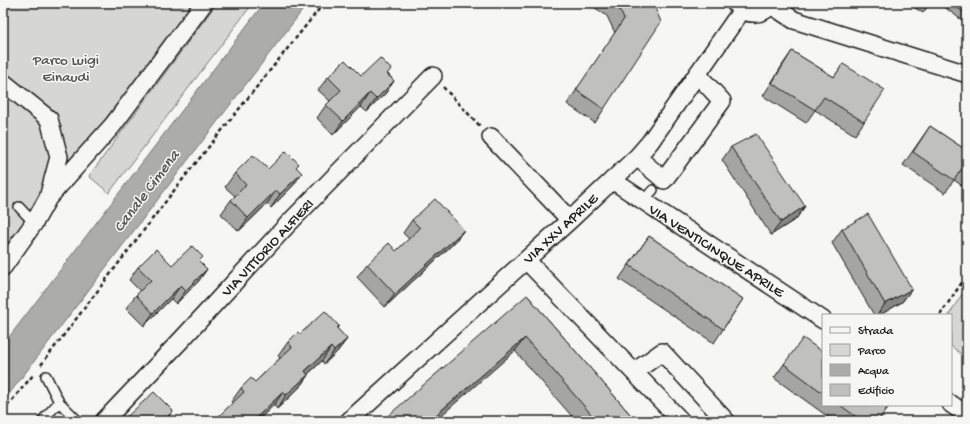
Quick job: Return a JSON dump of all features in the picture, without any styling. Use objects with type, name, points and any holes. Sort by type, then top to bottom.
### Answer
[{"type":"street","points":[[3,267],[34,223],[48,198],[113,126],[204,3]]},
{"type":"street","points":[[739,7],[754,14],[765,11],[772,4],[794,20],[967,74]]},
{"type":"street","name":"VIA XXV APRILE","points":[[349,421],[637,157],[650,142],[697,74],[739,7]]},
{"type":"street","name":"VIA VENTICINQUE APRILE","points":[[637,157],[664,180],[722,102],[697,74]]},
{"type":"street","name":"VIA VITTORIO ALFIERI","points":[[104,421],[288,224],[433,76]]},
{"type":"street","points":[[3,82],[49,119],[59,157],[48,198]]},
{"type":"street","points":[[492,137],[570,220]]},
{"type":"street","name":"VIA VENTICINQUE APRILE","points":[[612,180],[648,196],[822,319]]},
{"type":"street","points":[[526,260],[681,421]]},
{"type":"street","points":[[634,372],[662,352],[718,418]]},
{"type":"street","points":[[952,405],[967,415]]},
{"type":"lane","points":[[19,206],[34,223]]},
{"type":"lane","points":[[46,376],[59,402],[78,421]]},
{"type":"lane","points":[[42,421],[59,402]]},
{"type":"path","points":[[3,411],[38,369],[179,184],[324,3]]},
{"type":"path","points":[[433,76],[492,137]]},
{"type":"path","points":[[941,314],[967,275]]},
{"type":"green space","name":"Parco Luigi Einaudi","points":[[3,3],[198,3],[97,131],[74,157],[3,258]]},
{"type":"green space","points":[[217,3],[253,3],[109,193],[89,176]]},
{"type":"green space","points":[[967,286],[967,359],[952,347],[952,314],[950,314]]},
{"type":"water","name":"Canale Cimena","points":[[264,3],[308,3],[3,402],[3,345]]},
{"type":"building","points":[[616,3],[653,3],[661,22],[604,109],[576,90],[624,19]]},
{"type":"building","points":[[921,3],[930,3],[928,7]]},
{"type":"building","points":[[951,3],[967,3],[967,15]]},
{"type":"building","points":[[792,51],[834,77],[843,64],[885,90],[864,122],[824,97],[815,110],[772,83]]},
{"type":"building","points":[[380,58],[391,69],[387,74],[394,81],[376,99],[370,93],[343,121],[326,105],[341,90],[328,77],[345,60],[361,76]]},
{"type":"building","points":[[930,126],[966,150],[967,148],[967,169],[963,167],[954,180],[913,152]]},
{"type":"building","points":[[756,134],[805,206],[781,222],[731,147]]},
{"type":"building","points":[[286,151],[299,164],[296,167],[302,173],[280,194],[276,190],[248,218],[231,200],[246,185],[235,173],[253,155],[268,169]]},
{"type":"building","points":[[435,199],[464,230],[395,294],[367,264],[389,243],[396,251],[420,228],[412,220]]},
{"type":"building","points":[[868,214],[912,289],[885,304],[842,229]]},
{"type":"building","points":[[649,236],[743,299],[723,329],[629,265]]},
{"type":"building","points":[[192,246],[203,257],[199,261],[207,269],[186,290],[181,285],[153,313],[136,295],[151,280],[138,267],[156,249],[172,265]]},
{"type":"building","points":[[527,295],[636,421],[597,421],[525,338],[429,421],[382,421]]},
{"type":"building","points":[[325,311],[339,326],[337,328],[347,339],[334,351],[331,347],[305,371],[308,375],[286,395],[283,392],[254,420],[255,421],[226,421],[220,415],[244,392],[241,388],[251,378],[255,382],[292,347],[288,342],[298,332],[300,334]]},
{"type":"building","points":[[803,338],[822,351],[822,392],[784,364]]},
{"type":"building","points":[[154,392],[173,411],[163,421],[122,421]]},
{"type":"building","points":[[841,406],[888,406],[878,421],[862,421]]}]
